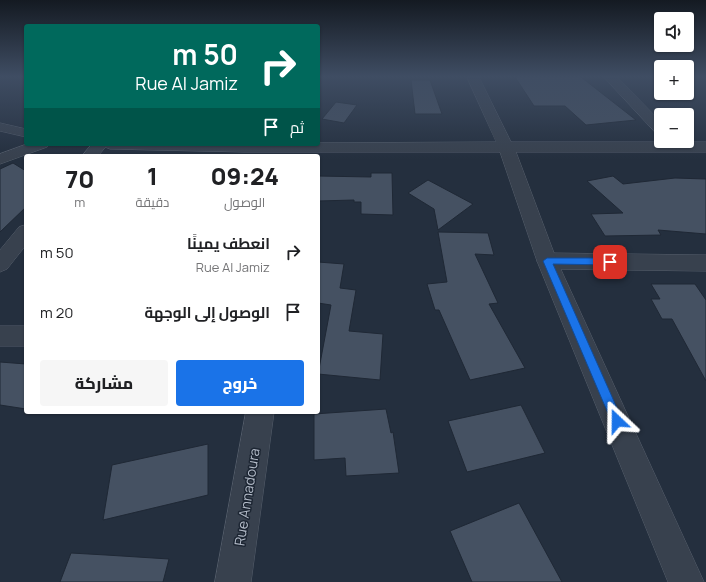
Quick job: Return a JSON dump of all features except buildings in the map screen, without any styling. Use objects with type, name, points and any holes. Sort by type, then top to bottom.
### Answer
[{"type":"street","points":[[486,104],[506,147],[547,261],[686,582]]},
{"type":"street","points":[[636,104],[654,123]]},
{"type":"street","points":[[0,128],[24,133]]},
{"type":"street","points":[[199,146],[506,147],[654,144]]},
{"type":"street","points":[[0,159],[36,146]]},
{"type":"street","points":[[92,154],[98,146]]},
{"type":"street","points":[[694,146],[706,147]]},
{"type":"street","points":[[0,264],[24,234]]},
{"type":"street","points":[[547,261],[706,263]]},
{"type":"street","points":[[0,336],[24,336]]},
{"type":"street","name":"Rue Annadoura","points":[[233,582],[260,414]]},
{"type":"route","points":[[610,262],[547,261],[617,421]]}]
